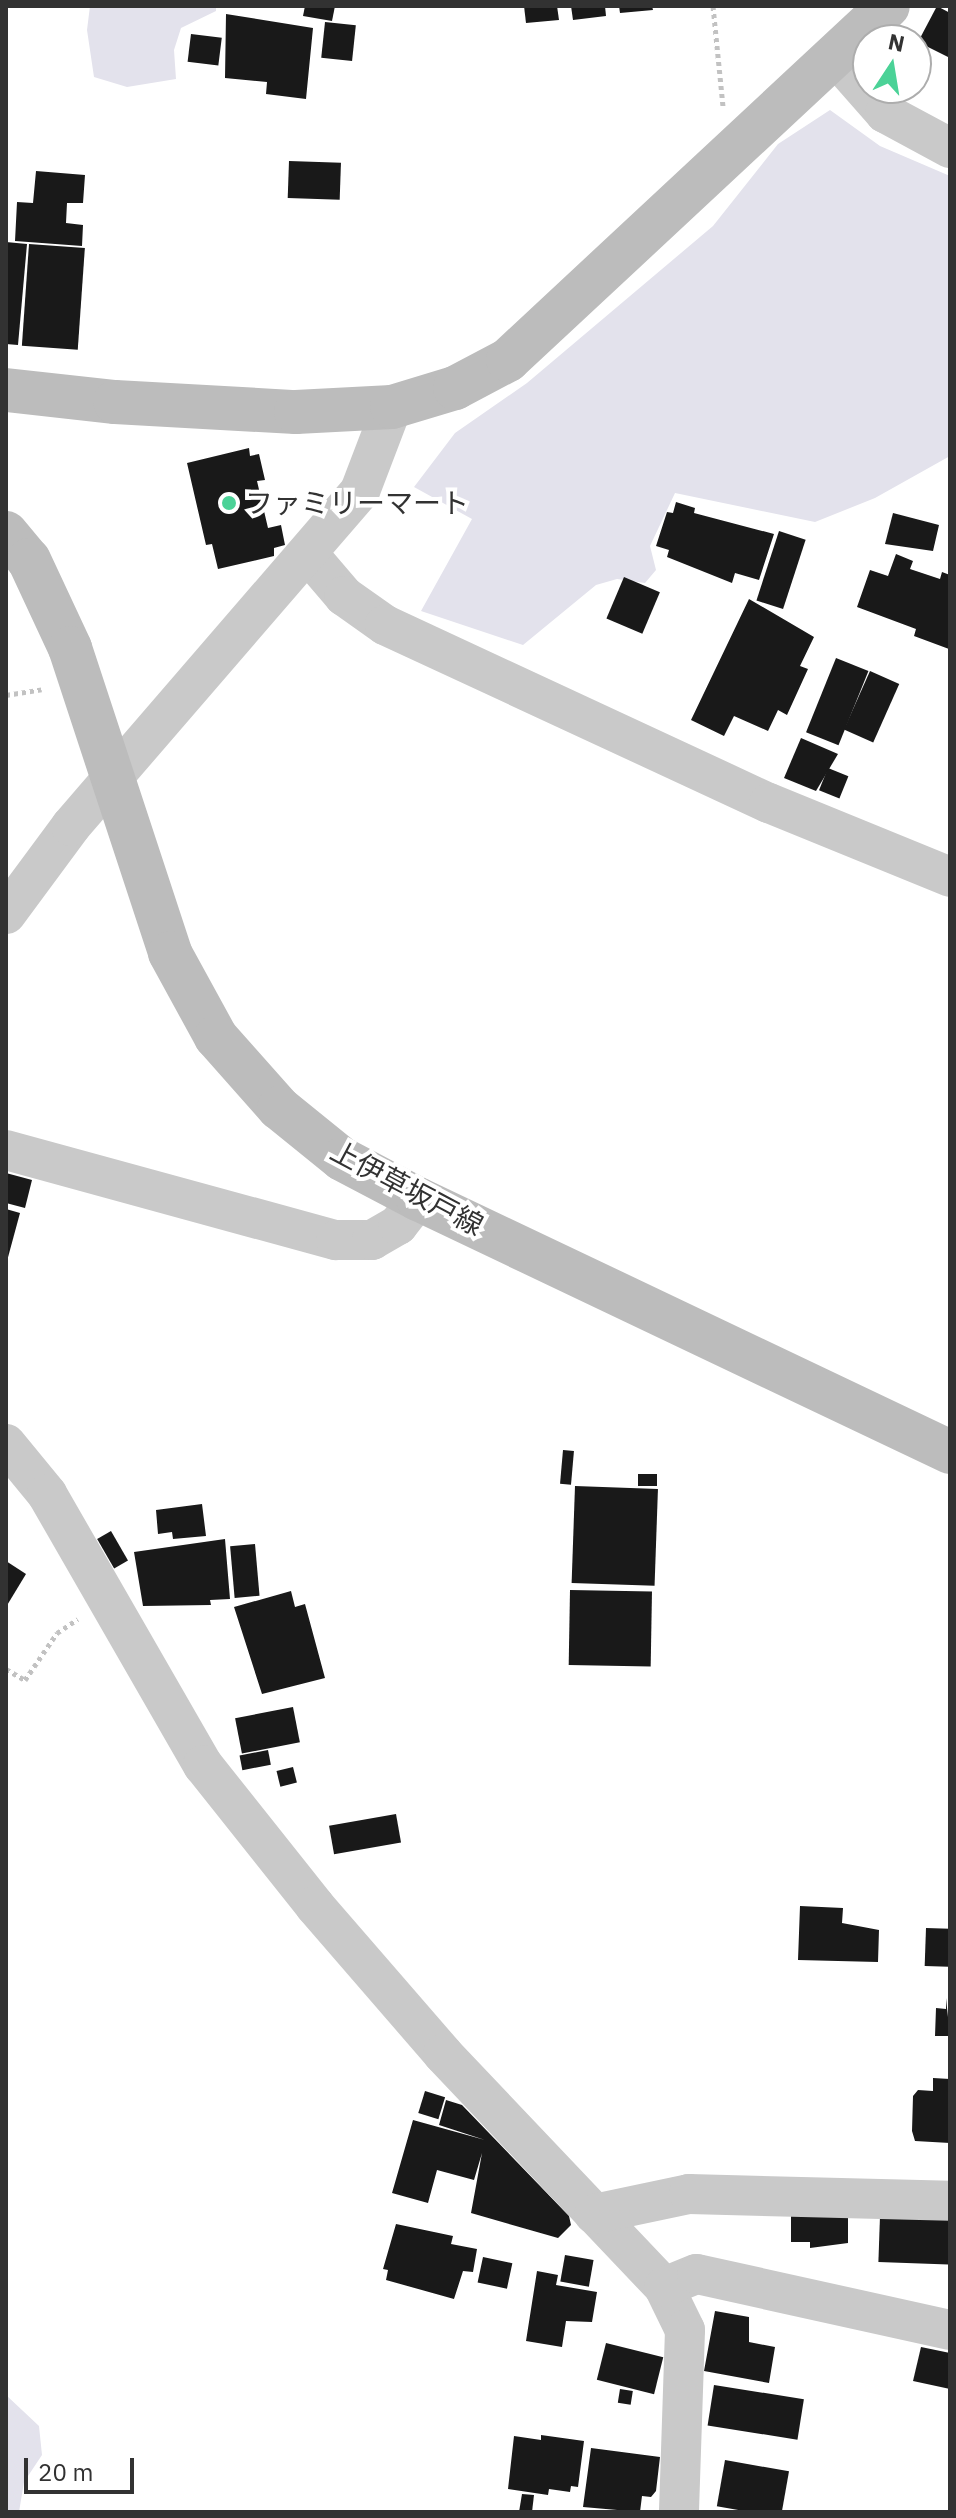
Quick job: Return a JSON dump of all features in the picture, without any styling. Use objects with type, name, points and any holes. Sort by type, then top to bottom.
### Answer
[{"type":"main road","points":[[6,390],[194,408],[296,412],[392,407],[455,388],[508,360],[888,6]]},
{"type":"main road","name":"上伊草坂戸線","points":[[6,533],[29,560],[70,648],[116,779],[170,953],[216,1037],[279,1108],[342,1159],[418,1199],[950,1452]]},
{"type":"street","points":[[835,56],[885,113],[950,148]]},
{"type":"street","points":[[6,914],[71,826],[116,779],[309,555],[360,491],[392,407]]},
{"type":"street","points":[[309,555],[344,596],[385,625],[769,803],[950,877]]},
{"type":"street","points":[[6,1150],[336,1240],[372,1240],[398,1225],[418,1199]]},
{"type":"street","points":[[6,1444],[47,1494],[203,1765],[315,1906],[443,2054],[664,2287],[685,2330],[679,2512]]},
{"type":"street","points":[[594,2214],[689,2194],[950,2201]]},
{"type":"street","points":[[664,2287],[697,2274],[950,2330]]},
{"type":"path","points":[[713,6],[728,156]]},
{"type":"path","points":[[6,1669],[25,1680],[57,1633],[110,1600]]},
{"type":"shaded area","points":[[90,6],[216,6],[216,11],[181,28],[174,50],[176,79],[127,87],[94,77],[87,30]]},
{"type":"shaded area","points":[[830,110],[880,146],[950,176],[950,456],[875,498],[815,522],[675,493],[650,546],[656,570],[645,583],[617,579],[596,585],[523,645],[421,611],[472,519],[414,487],[455,433],[527,383],[713,226],[778,144]]},
{"type":"shaded area","points":[[6,2395],[39,2426],[42,2455],[24,2482],[19,2512],[6,2512]]},
{"type":"building","points":[[305,6],[335,6],[332,21],[303,16]]},
{"type":"building","points":[[524,6],[557,6],[559,20],[526,23]]},
{"type":"building","points":[[571,6],[605,6],[606,16],[573,20]]},
{"type":"building","points":[[619,6],[652,6],[653,10],[620,13]]},
{"type":"building","points":[[937,6],[950,13],[950,58],[932,49],[932,24],[928,24]]},
{"type":"building","points":[[226,14],[313,28],[306,99],[266,94],[267,82],[225,78]]},
{"type":"building","points":[[325,22],[356,25],[352,61],[321,58]]},
{"type":"building","points":[[191,34],[222,38],[218,66],[188,62]]},
{"type":"building","points":[[289,161],[341,163],[340,200],[288,198]]},
{"type":"building","points":[[36,171],[85,175],[83,203],[67,203],[66,223],[83,225],[82,246],[15,241],[17,202],[33,203]]},
{"type":"building","points":[[6,242],[27,244],[18,345],[6,344]]},
{"type":"building","points":[[29,244],[85,248],[78,350],[22,346]]},
{"type":"building","name":"ファミリーマート","points":[[249,448],[250,456],[259,454],[265,480],[257,481],[268,528],[281,525],[285,545],[274,548],[274,556],[218,569],[212,544],[206,545],[187,463]]},
{"type":"building","points":[[676,502],[695,508],[694,513],[774,534],[759,580],[735,573],[732,583],[667,557],[669,550],[656,546],[667,512],[673,513]]},
{"type":"building","points":[[893,513],[939,525],[933,551],[885,544]]},
{"type":"building","points":[[779,531],[806,540],[783,609],[756,600]]},
{"type":"building","points":[[896,554],[913,561],[910,569],[940,579],[942,572],[950,575],[949,649],[914,636],[916,629],[857,607],[870,570],[888,576]]},
{"type":"building","points":[[624,577],[660,592],[642,634],[606,618]]},
{"type":"building","points":[[749,599],[814,637],[800,666],[808,669],[787,715],[778,710],[768,731],[734,716],[724,736],[691,720]]},
{"type":"building","points":[[836,658],[868,671],[838,745],[806,732]]},
{"type":"building","points":[[870,671],[899,684],[873,742],[844,729]]},
{"type":"building","points":[[801,738],[838,754],[816,791],[784,778]]},
{"type":"building","points":[[828,768],[848,776],[839,798],[819,790]]},
{"type":"building","points":[[6,1173],[32,1180],[25,1208],[6,1203]]},
{"type":"building","points":[[6,1209],[20,1213],[7,1261],[6,1261]]},
{"type":"building","points":[[563,1450],[574,1451],[571,1485],[560,1484]]},
{"type":"building","points":[[638,1474],[657,1474],[657,1486],[638,1486]]},
{"type":"building","points":[[575,1486],[658,1489],[655,1586],[572,1583]]},
{"type":"building","points":[[202,1504],[206,1536],[173,1539],[172,1532],[158,1534],[156,1510]]},
{"type":"building","points":[[111,1531],[128,1560],[114,1568],[97,1539]]},
{"type":"building","points":[[225,1539],[230,1599],[210,1600],[211,1605],[143,1606],[134,1552]]},
{"type":"building","points":[[255,1544],[260,1596],[235,1598],[230,1546]]},
{"type":"building","points":[[6,1561],[26,1574],[6,1607]]},
{"type":"building","points":[[570,1590],[652,1591],[651,1666],[569,1665]]},
{"type":"building","points":[[291,1591],[295,1607],[305,1604],[325,1678],[262,1694],[234,1607]]},
{"type":"building","points":[[293,1707],[300,1742],[242,1754],[235,1718]]},
{"type":"building","points":[[268,1750],[271,1765],[242,1770],[240,1756]]},
{"type":"building","points":[[293,1767],[297,1783],[280,1787],[277,1771]]},
{"type":"building","points":[[396,1814],[401,1843],[334,1854],[329,1826]]},
{"type":"building","points":[[800,1906],[843,1908],[842,1923],[879,1930],[878,1962],[798,1960]]},
{"type":"building","points":[[926,1928],[950,1929],[949,1967],[925,1966]]},
{"type":"building","points":[[946,1998],[950,2036],[935,2036],[936,2008],[946,2009]]},
{"type":"building","points":[[933,2078],[950,2079],[950,2143],[915,2141],[912,2131],[913,2096],[918,2090],[933,2091]]},
{"type":"building","points":[[425,2091],[445,2097],[438,2119],[418,2113]]},
{"type":"building","points":[[446,2100],[462,2105],[569,2216],[571,2225],[558,2238],[471,2213],[482,2153],[474,2180],[437,2170],[428,2203],[392,2193],[413,2120],[485,2140],[439,2125]]},
{"type":"building","points":[[791,2213],[848,2214],[848,2243],[810,2248],[810,2242],[791,2242]]},
{"type":"building","points":[[880,2216],[950,2218],[948,2264],[878,2262]]},
{"type":"building","points":[[396,2224],[453,2236],[451,2244],[477,2249],[473,2272],[463,2271],[454,2299],[386,2280],[388,2270],[383,2269]]},
{"type":"building","points":[[565,2255],[594,2260],[589,2287],[560,2282]]},
{"type":"building","points":[[483,2257],[512,2263],[507,2289],[478,2282]]},
{"type":"building","points":[[537,2271],[558,2275],[556,2285],[597,2292],[592,2322],[566,2321],[562,2347],[526,2341]]},
{"type":"building","points":[[715,2311],[749,2317],[749,2342],[775,2347],[769,2383],[704,2371]]},
{"type":"building","points":[[606,2343],[663,2357],[654,2394],[597,2380]]},
{"type":"building","points":[[921,2347],[950,2353],[950,2389],[913,2381]]},
{"type":"building","points":[[714,2385],[804,2399],[797,2440],[708,2425]]},
{"type":"building","points":[[620,2389],[633,2391],[631,2405],[618,2403]]},
{"type":"building","points":[[541,2435],[584,2441],[578,2487],[571,2486],[570,2492],[549,2489],[548,2495],[508,2489],[514,2436],[541,2440]]},
{"type":"building","points":[[591,2448],[660,2457],[656,2491],[651,2497],[642,2496],[640,2512],[583,2507]]},
{"type":"building","points":[[725,2460],[789,2471],[782,2512],[749,2512],[717,2506]]},
{"type":"building","points":[[522,2494],[534,2495],[532,2512],[519,2512]]},
{"type":"place","name":"ファミリーマート","points":[[229,503]]}]
